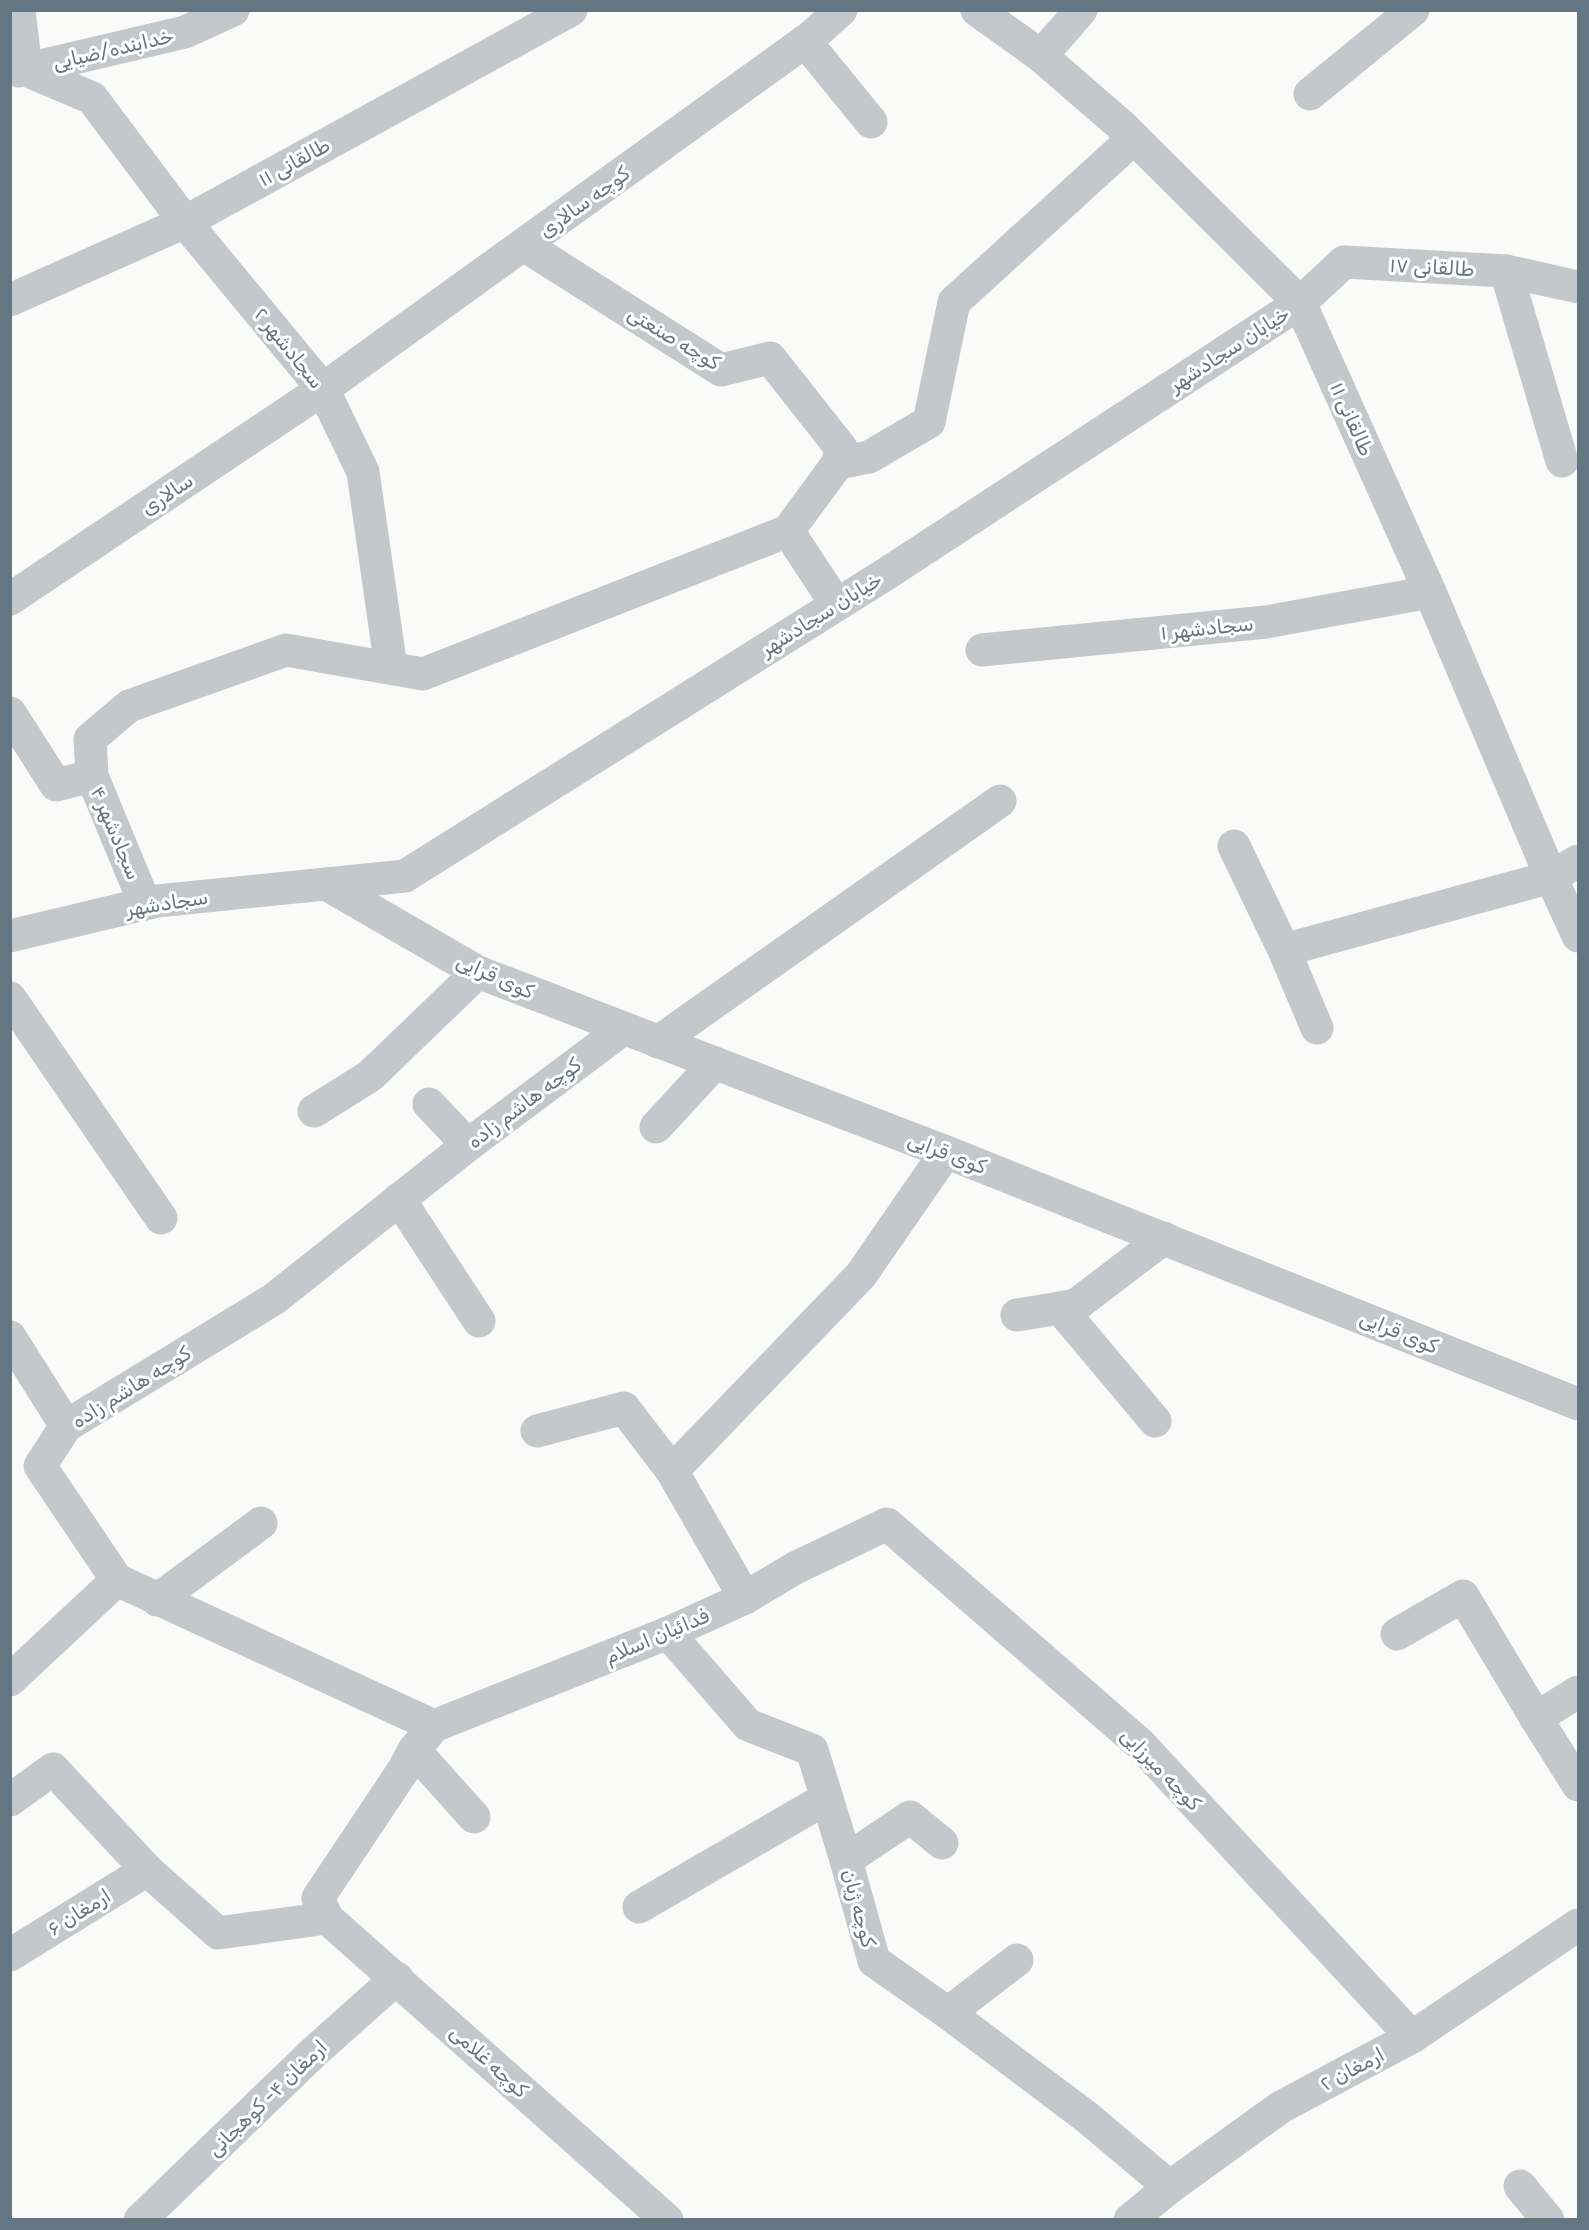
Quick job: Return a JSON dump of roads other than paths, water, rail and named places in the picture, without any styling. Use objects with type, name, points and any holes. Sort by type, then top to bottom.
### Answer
[{"type":"street","points":[[18,71],[19,10]]},
{"type":"street","name":"خدابنده/ضیایی","points":[[18,71],[185,32],[233,10]]},
{"type":"street","name":"طالقانی ۱۱","points":[[10,300],[185,222],[571,10]]},
{"type":"street","name":"کوچه سالاری","points":[[323,389],[805,41],[841,10]]},
{"type":"street","name":"طالقانی ۱۱","points":[[977,10],[1041,56],[1134,138],[1300,303],[1430,592],[1565,869],[1578,936]]},
{"type":"street","points":[[1041,56],[1081,10]]},
{"type":"street","points":[[1310,94],[1413,10]]},
{"type":"street","points":[[805,41],[871,122]]},
{"type":"street","name":"سجادشهر ۲","points":[[18,71],[92,98],[185,222],[323,389],[363,472],[391,668]]},
{"type":"street","points":[[92,776],[90,740],[129,706],[286,650],[423,674],[788,531],[838,463],[868,457],[929,422],[954,302],[1134,138]]},
{"type":"street","name":"کوچه صنعتی","points":[[524,245],[721,370],[770,358],[841,448],[838,463]]},
{"type":"street","name":"طالقانی ۱۷","points":[[1300,303],[1344,262],[1506,271],[1578,287]]},
{"type":"street","points":[[1506,271],[1562,461]]},
{"type":"street","name":"خیابان سجادشهر","points":[[326,884],[405,876],[886,573],[1300,303]]},
{"type":"street","name":"سالاری","points":[[13,592],[323,389]]},
{"type":"street","points":[[788,531],[836,604]]},
{"type":"street","name":"سجادشهر ۱","points":[[982,650],[1266,622],[1430,592]]},
{"type":"street","name":"سجادشهر ۴","points":[[10,713],[56,785],[92,776],[145,904]]},
{"type":"street","points":[[658,1042],[1000,801]]},
{"type":"street","points":[[1234,846],[1284,950],[1317,1028]]},
{"type":"street","points":[[1284,950],[1565,869]]},
{"type":"street","name":"سجادشهر","points":[[10,936],[157,901],[326,884]]},
{"type":"street","name":"کوی قرایی","points":[[326,884],[478,972],[946,1152],[1578,1404]]},
{"type":"street","points":[[314,1112],[370,1076],[478,972]]},
{"type":"street","points":[[14,1010],[161,1218]]},
{"type":"street","name":"کوچه هاشم زاده","points":[[424,1738],[117,1580],[40,1466],[66,1426],[274,1299],[468,1145],[623,1029]]},
{"type":"street","points":[[656,1127],[715,1063]]},
{"type":"street","points":[[429,1104],[468,1145]]},
{"type":"street","points":[[672,1471],[861,1275],[946,1152]]},
{"type":"street","points":[[399,1199],[480,1321]]},
{"type":"street","points":[[1017,1315],[1076,1305],[1164,1238]]},
{"type":"street","points":[[1060,1308],[1155,1421]]},
{"type":"street","points":[[10,1336],[66,1426]]},
{"type":"street","points":[[537,1431],[624,1408],[672,1471],[745,1598]]},
{"type":"street","points":[[157,1600],[261,1523]]},
{"type":"street","name":"فدائیان اسلام","points":[[424,1738],[745,1598],[795,1568],[887,1524]]},
{"type":"street","name":"کوچه میرزایی","points":[[887,1524],[1140,1744],[1412,2037]]},
{"type":"street","points":[[10,1680],[117,1580]]},
{"type":"street","points":[[1397,1634],[1462,1596],[1578,1785]]},
{"type":"street","name":"کوچه ژیان","points":[[668,1633],[748,1725],[812,1750],[874,1961],[948,2013],[1088,2118],[1170,2187]]},
{"type":"street","points":[[1536,1718],[1578,1692]]},
{"type":"street","points":[[10,1800],[53,1769],[147,1870],[218,1933],[322,1908],[424,1738],[474,1817]]},
{"type":"street","points":[[639,1907],[827,1798]]},
{"type":"street","points":[[846,1860],[910,1817],[942,1843]]},
{"type":"street","name":"ارمغان ۶","points":[[10,1955],[147,1870]]},
{"type":"street","name":"کوچه غلامی","points":[[322,1908],[667,2220]]},
{"type":"street","name":"ارمغان ۲","points":[[1130,2220],[1170,2187],[1281,2107],[1412,2037],[1578,1925]]},
{"type":"street","points":[[948,2013],[1017,1960]]},
{"type":"street","name":"ارمغان ۴- کوهجانی","points":[[140,2220],[313,2053],[397,1978]]},
{"type":"street","points":[[1520,2186],[1548,2220]]}]
